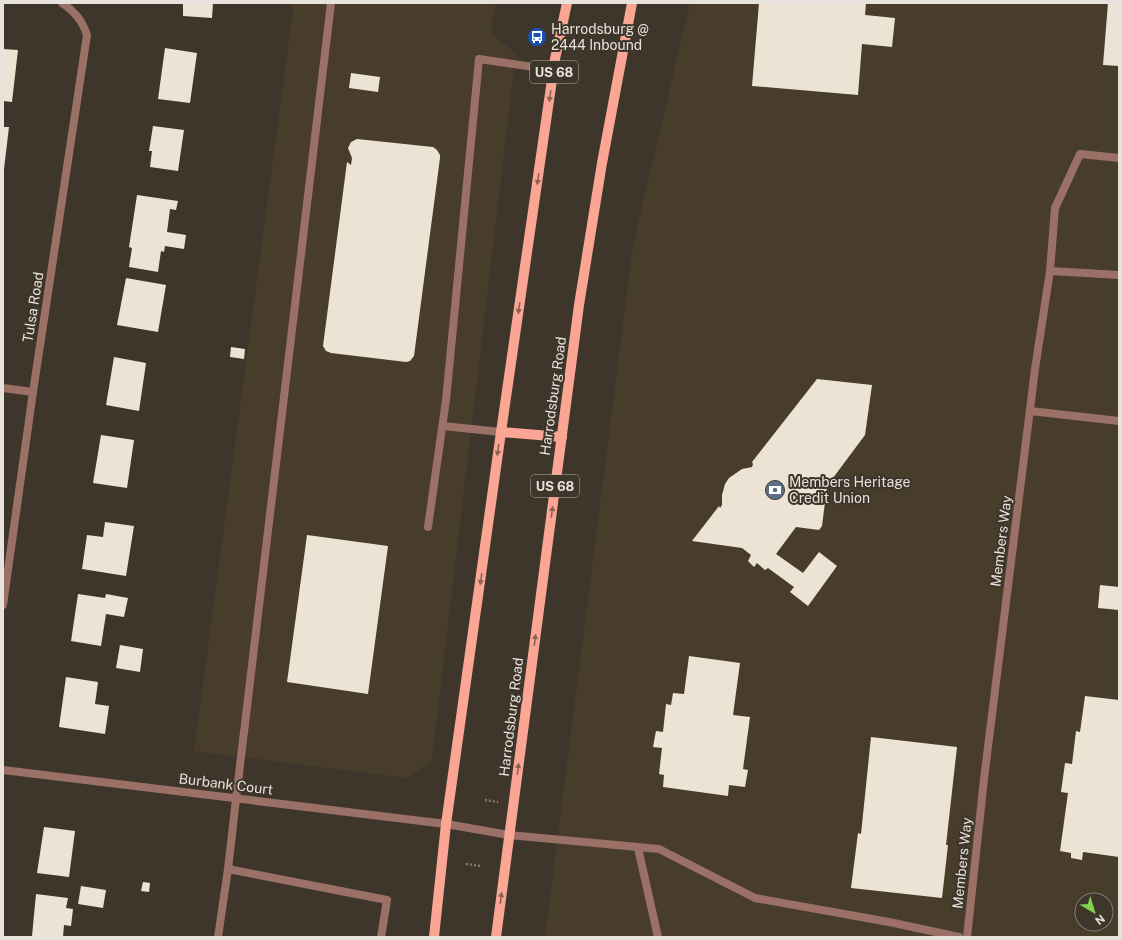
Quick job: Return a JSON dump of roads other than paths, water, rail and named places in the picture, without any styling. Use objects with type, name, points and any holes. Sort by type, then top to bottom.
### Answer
[{"type":"main road","name":"US 68","points":[[434,937],[446,824],[501,432],[554,70],[567,3]]},
{"type":"main road","name":"Harrodsburg Road","points":[[496,937],[579,305],[602,163],[632,3]]},
{"type":"main road","points":[[501,432],[562,436]]},
{"type":"street","name":"Tulsa Road","points":[[3,605],[33,392],[87,35],[83,24],[77,15],[62,3]]},
{"type":"street","points":[[218,937],[228,869],[331,3]]},
{"type":"street","points":[[428,527],[443,426],[479,59],[554,70]]},
{"type":"street","name":"Members Way","points":[[967,937],[984,779],[1035,369],[1050,271],[1055,208],[1080,154],[1119,158]]},
{"type":"street","points":[[1050,271],[1119,275]]},
{"type":"street","points":[[3,388],[33,392]]},
{"type":"street","points":[[1030,411],[1119,421]]},
{"type":"street","points":[[443,426],[501,432]]},
{"type":"street","name":"Burbank Court","points":[[3,770],[446,824],[509,834],[658,850],[755,898],[889,922],[959,937]]},
{"type":"street","points":[[638,848],[658,937]]},
{"type":"street","points":[[228,869],[387,900],[381,937]]},
{"type":"place","name":"Harrodsburg @ 2444 Inbound","points":[[537,37]]},
{"type":"place","name":"Members Heritage Credit Union","points":[[775,490]]}]
